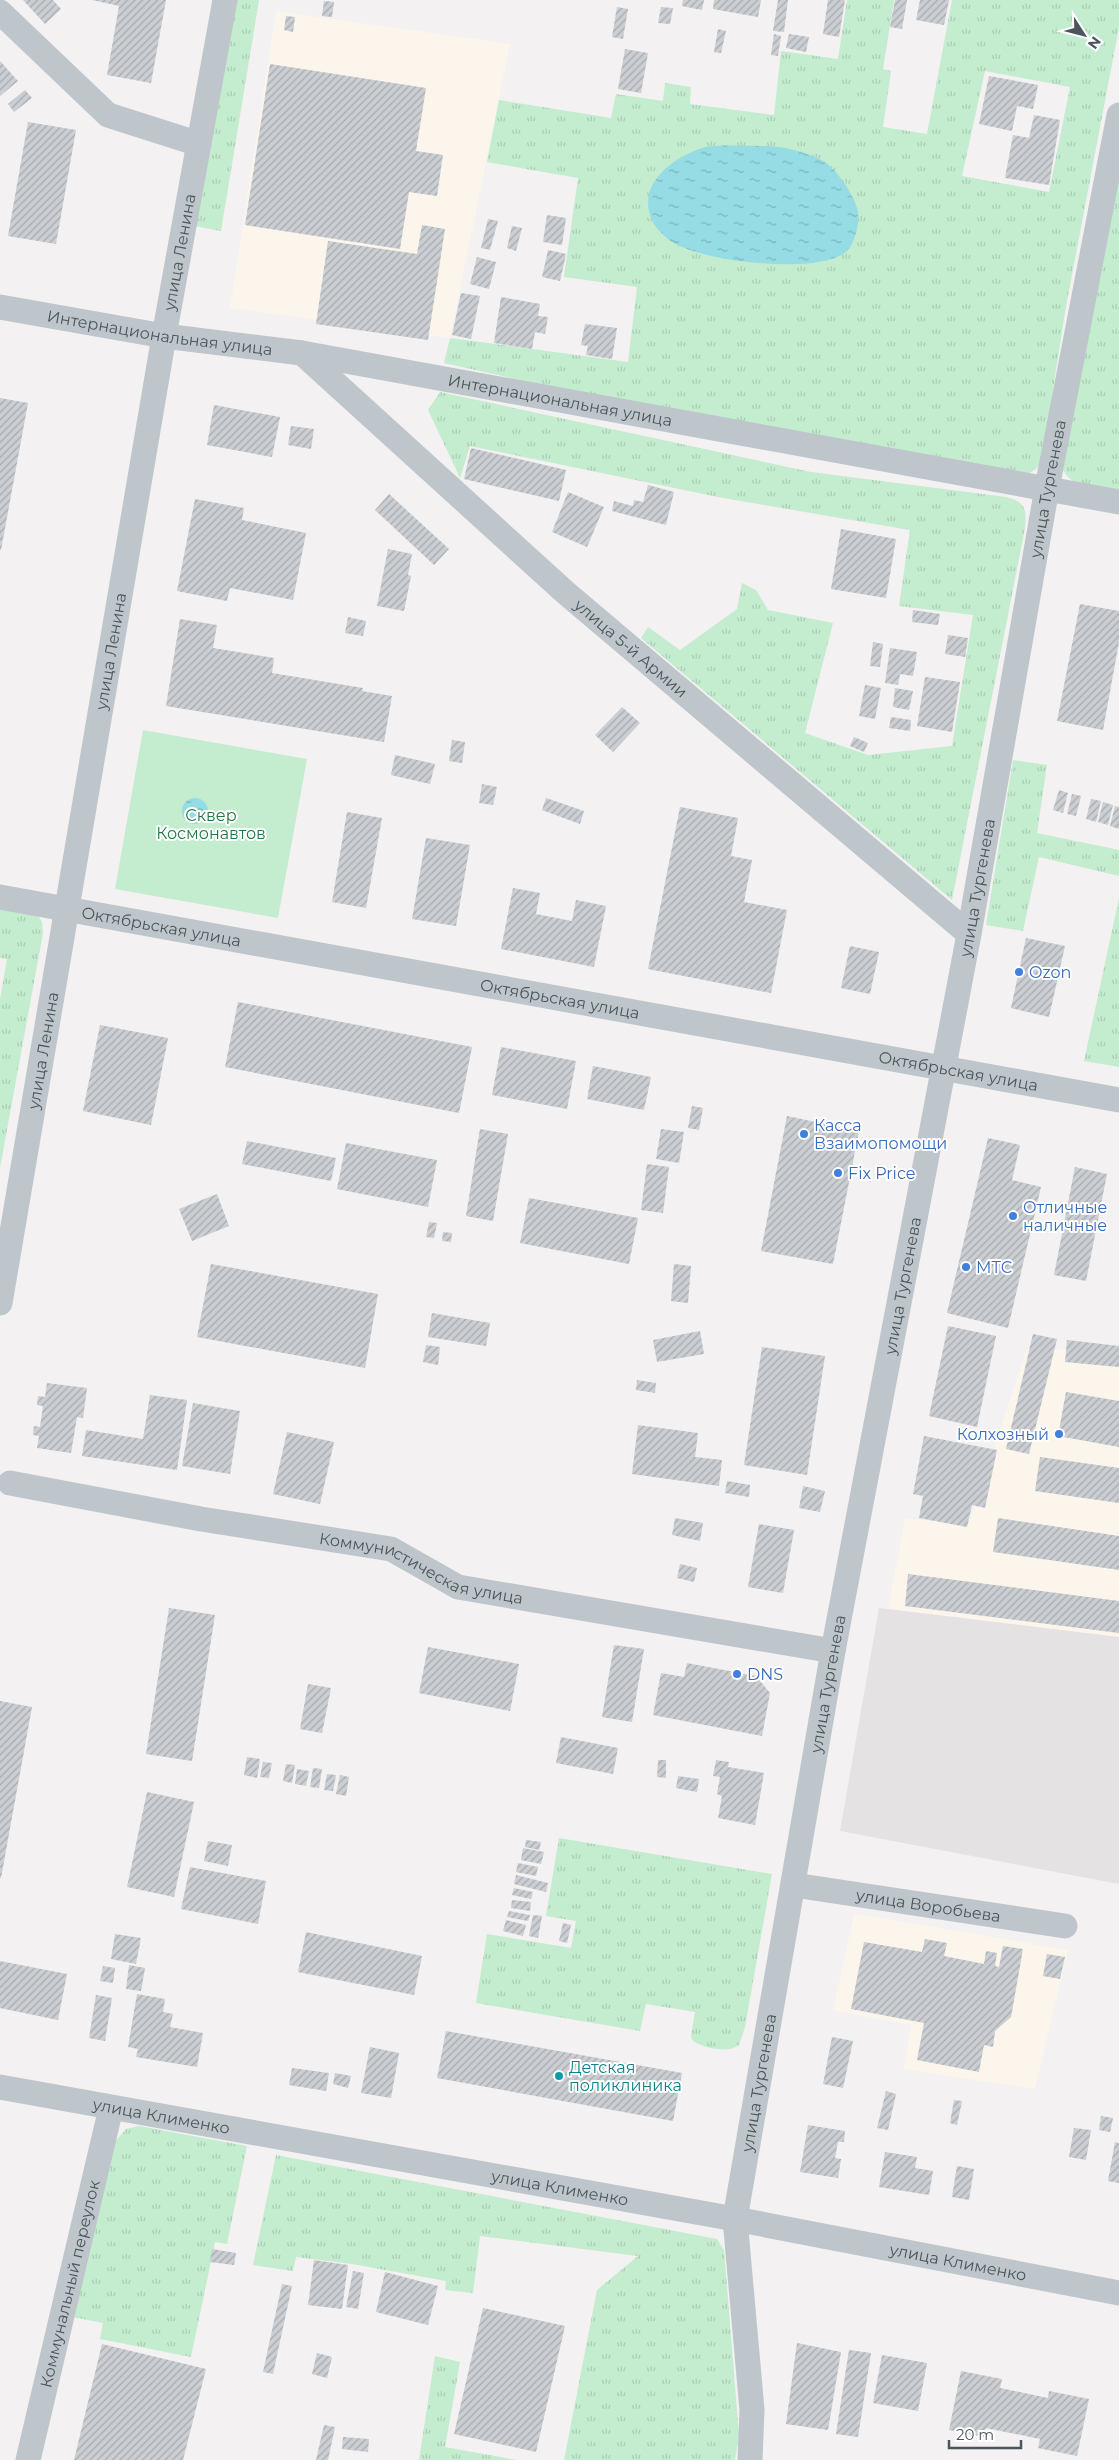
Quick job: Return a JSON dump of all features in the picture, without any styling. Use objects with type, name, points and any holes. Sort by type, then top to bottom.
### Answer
[{"type":"street","name":"улица Ленина","points":[[0,1303],[164,336],[225,0]]},
{"type":"street","points":[[0,12],[108,115],[199,144]]},
{"type":"street","name":"улица Тургенева","points":[[750,2460],[752,2410],[735,2219],[833,1652],[970,934],[1047,488],[1119,114]]},
{"type":"street","name":"Интернациональная улица","points":[[0,307],[164,336],[302,353],[1119,502]]},
{"type":"street","name":"улица 5-й Армии","points":[[302,353],[566,593],[970,934]]},
{"type":"street","name":"Октябрьская улица","points":[[0,897],[1119,1100]]},
{"type":"street","name":"Коммунистическая улица","points":[[10,1483],[201,1519],[391,1549],[458,1587],[833,1652]]},
{"type":"street","name":"улица Воробьева","points":[[794,1884],[1065,1926]]},
{"type":"street","name":"улица Клименко","points":[[0,2087],[735,2219],[1119,2293]]},
{"type":"street","name":"Коммунальный переулок","points":[[28,2460],[111,2108]]},
{"type":"shaded area","points":[[276,11],[510,44],[450,338],[230,308]]},
{"type":"shaded area","name":"Колхозный","points":[[1027,1349],[1119,1350],[1119,1637],[888,1609],[905,1519],[969,1523]]},
{"type":"shaded area","points":[[879,1608],[1119,1637],[1119,1884],[840,1831]]},
{"type":"shaded area","points":[[854,1914],[1068,1950],[1035,2089],[903,2069],[911,2025],[833,2010]]},
{"type":"green space","points":[[234,0],[259,0],[221,231],[194,226]]},
{"type":"green space","points":[[847,0],[894,0],[883,69],[891,71],[883,127],[927,134],[952,0],[1119,0],[1119,27],[1065,312],[1042,461],[1036,469],[1029,473],[733,428],[444,363],[450,338],[628,362],[637,287],[564,277],[578,178],[487,162],[499,100],[611,118],[616,94],[663,101],[665,83],[691,87],[690,104],[774,115],[781,51],[838,59]],"holes":[[[985,71],[1070,87],[1049,192],[962,176]]]},
{"type":"green space","points":[[1119,154],[1119,491],[1080,484],[1073,481],[1063,470]]},
{"type":"green space","points":[[440,392],[811,472],[1006,497],[1021,504],[1026,516],[1025,528],[952,900],[641,638],[648,627],[680,650],[737,609],[742,583],[756,590],[768,610],[833,623],[805,733],[868,755],[952,746],[973,615],[899,606],[910,530],[723,498],[470,446],[460,478],[428,410]]},
{"type":"green space","name":"Сквер Космонавтов","points":[[143,730],[307,759],[278,918],[115,889]]},
{"type":"green space","points":[[1013,760],[1047,765],[1037,833],[1119,850],[1119,876],[1039,857],[1023,931],[986,925]]},
{"type":"green space","points":[[1119,898],[1119,1067],[1084,1061]]},
{"type":"green space","points":[[0,905],[36,913],[42,922],[43,933],[0,1168],[0,999],[7,959],[0,958]]},
{"type":"green space","points":[[559,1838],[772,1874],[745,2027],[739,2045],[728,2049],[715,2049],[702,2045],[692,2040],[691,2036],[695,2012],[646,2004],[640,2031],[476,2003],[487,1934],[571,1948],[576,1921],[546,1916]]},
{"type":"green space","points":[[139,2126],[247,2146],[227,2244],[215,2242],[191,2357],[100,2339],[103,2323],[73,2317],[113,2144],[126,2129]]},
{"type":"green space","points":[[276,2155],[717,2239],[724,2250],[739,2435],[735,2460],[564,2460],[597,2290],[638,2256],[480,2236],[473,2293],[445,2290],[446,2281],[352,2264],[296,2257],[293,2271],[253,2265]]},
{"type":"green space","points":[[435,2356],[460,2362],[445,2447],[517,2460],[419,2460]]},
{"type":"water","points":[[766,146],[787,148],[808,154],[827,164],[838,175],[858,211],[856,232],[847,251],[833,259],[812,263],[758,263],[704,254],[682,247],[668,239],[656,227],[649,209],[649,197],[652,186],[659,176],[678,159],[708,147]]},
{"type":"water","points":[[195,798],[204,802],[208,811],[204,820],[195,824],[186,820],[182,811],[186,802]]},
{"type":"building","points":[[23,0],[53,0],[61,9],[45,24]]},
{"type":"building","points":[[92,0],[166,0],[151,83],[107,75],[119,6]]},
{"type":"building","points":[[683,0],[704,0],[702,10],[682,6]]},
{"type":"building","points":[[714,0],[761,0],[758,17],[713,9]]},
{"type":"building","points":[[778,0],[788,0],[784,32],[773,31]]},
{"type":"building","points":[[828,0],[845,0],[839,37],[823,34]]},
{"type":"building","points":[[895,0],[907,0],[902,29],[890,27]]},
{"type":"building","points":[[920,0],[949,0],[944,25],[916,20]]},
{"type":"building","points":[[324,1],[334,2],[332,17],[322,16]]},
{"type":"building","points":[[617,7],[628,9],[623,39],[612,37]]},
{"type":"building","points":[[661,7],[673,8],[670,24],[658,23]]},
{"type":"building","points":[[286,16],[295,17],[293,32],[284,30]]},
{"type":"building","points":[[718,29],[726,31],[721,53],[714,52]]},
{"type":"building","points":[[774,34],[781,36],[778,56],[771,55]]},
{"type":"building","points":[[789,34],[809,37],[806,52],[786,48]]},
{"type":"building","points":[[625,49],[648,53],[641,93],[618,89]]},
{"type":"building","points":[[0,61],[18,81],[0,96]]},
{"type":"building","points":[[270,64],[426,88],[416,151],[443,155],[437,196],[409,192],[400,249],[245,225]]},
{"type":"building","points":[[989,76],[1038,85],[1033,109],[1017,106],[1012,131],[979,124]]},
{"type":"building","points":[[25,90],[32,98],[14,112],[8,104]]},
{"type":"building","points":[[1034,115],[1060,120],[1049,185],[1005,178],[1013,135],[1029,138]]},
{"type":"building","points":[[28,122],[76,130],[56,244],[8,236]]},
{"type":"building","points":[[547,215],[566,218],[562,245],[543,242]]},
{"type":"building","points":[[488,219],[498,221],[490,250],[481,248]]},
{"type":"building","points":[[422,225],[445,229],[428,340],[316,324],[328,241],[417,254]]},
{"type":"building","points":[[512,226],[522,228],[516,251],[507,248]]},
{"type":"building","points":[[548,250],[566,254],[560,281],[542,277]]},
{"type":"building","points":[[477,257],[496,262],[489,289],[470,284]]},
{"type":"building","points":[[461,293],[480,296],[471,339],[452,335]]},
{"type":"building","points":[[501,297],[540,304],[538,316],[548,317],[545,334],[535,332],[532,349],[494,343]]},
{"type":"building","points":[[585,324],[617,328],[612,359],[586,355],[588,346],[581,345]]},
{"type":"building","points":[[0,398],[28,403],[1,550],[0,550]]},
{"type":"building","points":[[214,405],[280,417],[272,457],[207,445]]},
{"type":"building","points":[[291,426],[314,429],[311,449],[288,445]]},
{"type":"building","points":[[471,448],[566,470],[559,501],[464,479]]},
{"type":"building","points":[[648,485],[674,492],[666,525],[612,511],[614,501],[633,506],[634,500],[643,502]]},
{"type":"building","points":[[568,492],[604,507],[587,547],[552,532]]},
{"type":"building","points":[[389,494],[449,549],[434,565],[375,510]]},
{"type":"building","points":[[195,499],[244,508],[242,520],[306,533],[293,600],[230,588],[227,601],[177,591]]},
{"type":"building","points":[[841,529],[896,539],[886,598],[831,589]]},
{"type":"building","points":[[388,549],[412,554],[408,575],[411,576],[404,611],[377,606]]},
{"type":"building","points":[[1080,604],[1119,611],[1119,642],[1103,730],[1057,721]]},
{"type":"building","points":[[913,610],[940,614],[938,625],[912,622]]},
{"type":"building","points":[[348,617],[366,621],[363,636],[345,633]]},
{"type":"building","points":[[180,619],[217,625],[213,648],[274,658],[272,673],[363,688],[362,691],[392,696],[384,742],[166,706]]},
{"type":"building","points":[[948,635],[968,638],[965,657],[945,654]]},
{"type":"building","points":[[873,642],[883,644],[880,667],[870,666]]},
{"type":"building","points":[[890,648],[917,652],[913,676],[900,674],[898,685],[885,683]]},
{"type":"building","points":[[925,677],[960,682],[952,732],[917,726]]},
{"type":"building","points":[[865,685],[881,688],[875,719],[859,716]]},
{"type":"building","points":[[895,688],[913,691],[909,710],[893,707]]},
{"type":"building","points":[[622,707],[640,723],[613,752],[595,735]]},
{"type":"building","points":[[891,717],[911,720],[910,731],[889,728]]},
{"type":"building","points":[[854,737],[868,743],[864,752],[850,746]]},
{"type":"building","points":[[452,740],[465,742],[462,763],[449,761]]},
{"type":"building","points":[[395,755],[435,764],[430,784],[391,775]]},
{"type":"building","points":[[482,784],[497,787],[493,805],[479,803]]},
{"type":"building","points":[[1059,790],[1068,793],[1063,813],[1053,810]]},
{"type":"building","points":[[1072,794],[1081,796],[1076,816],[1067,814]]},
{"type":"building","points":[[546,798],[584,811],[580,824],[542,810]]},
{"type":"building","points":[[1091,799],[1101,801],[1096,822],[1086,819]]},
{"type":"building","points":[[1103,802],[1113,805],[1108,825],[1098,822]]},
{"type":"building","points":[[1115,806],[1119,807],[1119,829],[1110,826]]},
{"type":"building","points":[[680,807],[738,818],[731,856],[752,860],[744,902],[787,910],[771,993],[648,969]]},
{"type":"building","points":[[347,812],[382,818],[366,908],[332,902]]},
{"type":"building","points":[[426,838],[470,845],[456,926],[412,919]]},
{"type":"building","points":[[513,888],[540,893],[536,914],[572,921],[576,900],[606,906],[594,967],[501,949]]},
{"type":"building","points":[[1026,938],[1065,946],[1049,1017],[1011,1008]]},
{"type":"building","points":[[850,946],[879,952],[870,994],[841,988]]},
{"type":"building","points":[[238,1002],[472,1047],[459,1113],[225,1067]]},
{"type":"building","points":[[100,1025],[168,1038],[151,1125],[83,1111]]},
{"type":"building","points":[[501,1047],[576,1061],[567,1109],[492,1095]]},
{"type":"building","points":[[593,1066],[651,1077],[644,1110],[587,1099]]},
{"type":"building","points":[[692,1106],[703,1108],[699,1130],[688,1128]]},
{"type":"building","points":[[787,1116],[859,1131],[833,1264],[761,1251]]},
{"type":"building","points":[[480,1129],[508,1134],[493,1221],[466,1216]]},
{"type":"building","points":[[661,1129],[684,1132],[679,1163],[656,1159]]},
{"type":"building","points":[[988,1138],[1020,1145],[1012,1180],[1041,1187],[1008,1328],[947,1313]]},
{"type":"building","points":[[247,1141],[336,1158],[331,1181],[242,1164]]},
{"type":"building","points":[[346,1143],[437,1160],[428,1207],[337,1189]]},
{"type":"building","points":[[647,1164],[669,1167],[663,1213],[641,1210]]},
{"type":"building","points":[[1075,1167],[1107,1174],[1086,1281],[1054,1275]]},
{"type":"building","points":[[217,1194],[229,1226],[192,1241],[179,1209]]},
{"type":"building","points":[[529,1198],[638,1218],[629,1264],[520,1243]]},
{"type":"building","points":[[429,1222],[437,1223],[434,1238],[426,1237]]},
{"type":"building","points":[[443,1232],[452,1233],[451,1242],[442,1241]]},
{"type":"building","points":[[211,1264],[378,1294],[365,1368],[197,1337]]},
{"type":"building","points":[[674,1264],[691,1266],[688,1303],[671,1301]]},
{"type":"building","points":[[432,1313],[490,1323],[486,1346],[428,1337]]},
{"type":"building","points":[[948,1326],[996,1336],[977,1427],[929,1416]]},
{"type":"building","points":[[700,1331],[704,1354],[657,1362],[653,1340]]},
{"type":"building","points":[[1033,1334],[1057,1339],[1029,1454],[1006,1449]]},
{"type":"building","points":[[1067,1340],[1119,1346],[1119,1367],[1065,1362]]},
{"type":"building","points":[[426,1345],[440,1347],[438,1365],[423,1362]]},
{"type":"building","points":[[762,1347],[825,1356],[807,1475],[744,1465]]},
{"type":"building","points":[[637,1380],[656,1383],[655,1393],[636,1390]]},
{"type":"building","points":[[47,1383],[87,1388],[83,1418],[77,1417],[71,1453],[37,1448],[39,1436],[33,1435],[34,1426],[40,1427],[43,1406],[37,1405],[38,1396],[45,1397]]},
{"type":"building","points":[[1066,1392],[1119,1401],[1119,1447],[1058,1436]]},
{"type":"building","points":[[150,1395],[187,1400],[177,1470],[82,1456],[86,1430],[143,1439]]},
{"type":"building","points":[[193,1403],[240,1411],[230,1474],[182,1466]]},
{"type":"building","points":[[638,1425],[698,1433],[695,1457],[722,1460],[719,1486],[632,1474]]},
{"type":"building","points":[[287,1432],[334,1442],[320,1504],[273,1494]]},
{"type":"building","points":[[924,1436],[997,1450],[985,1508],[972,1505],[967,1527],[919,1518],[923,1496],[913,1494]]},
{"type":"building","points":[[1040,1457],[1119,1468],[1119,1503],[1035,1491]]},
{"type":"building","points":[[727,1481],[750,1485],[749,1497],[725,1493]]},
{"type":"building","points":[[803,1486],[825,1491],[820,1512],[799,1508]]},
{"type":"building","points":[[675,1518],[703,1523],[700,1541],[672,1535]]},
{"type":"building","points":[[998,1518],[1119,1536],[1119,1570],[993,1552]]},
{"type":"building","points":[[759,1524],[794,1530],[783,1593],[748,1587]]},
{"type":"building","points":[[680,1564],[697,1568],[694,1582],[677,1578]]},
{"type":"building","points":[[908,1574],[1119,1601],[1119,1633],[905,1606]]},
{"type":"building","points":[[169,1608],[215,1615],[192,1761],[146,1754]]},
{"type":"building","points":[[614,1645],[644,1649],[632,1722],[602,1717]]},
{"type":"building","points":[[428,1647],[519,1664],[510,1711],[419,1693]]},
{"type":"building","points":[[687,1663],[756,1676],[770,1693],[762,1736],[653,1715],[661,1673],[684,1677]]},
{"type":"building","points":[[308,1684],[331,1688],[322,1733],[300,1729]]},
{"type":"building","points":[[0,1701],[32,1707],[1,1878],[0,1878]]},
{"type":"building","points":[[561,1737],[618,1748],[613,1774],[556,1763]]},
{"type":"building","points":[[247,1757],[260,1759],[257,1778],[244,1775]]},
{"type":"building","points":[[658,1760],[666,1760],[666,1778],[657,1777]]},
{"type":"building","points":[[716,1760],[729,1762],[728,1767],[764,1773],[755,1825],[718,1818],[722,1796],[717,1794],[720,1777],[713,1776]]},
{"type":"building","points":[[263,1762],[272,1763],[269,1778],[260,1777]]},
{"type":"building","points":[[286,1764],[295,1765],[292,1783],[283,1781]]},
{"type":"building","points":[[313,1768],[322,1769],[319,1788],[310,1787]]},
{"type":"building","points":[[297,1769],[309,1771],[306,1786],[295,1784]]},
{"type":"building","points":[[327,1774],[336,1775],[333,1791],[324,1790]]},
{"type":"building","points":[[340,1775],[349,1777],[346,1796],[336,1794]]},
{"type":"building","points":[[678,1776],[699,1779],[697,1792],[676,1788]]},
{"type":"building","points":[[147,1792],[194,1802],[174,1897],[127,1887]]},
{"type":"building","points":[[526,1840],[541,1842],[539,1850],[525,1847]]},
{"type":"building","points":[[208,1841],[232,1845],[228,1866],[204,1861]]},
{"type":"building","points":[[523,1848],[544,1852],[541,1864],[521,1860]]},
{"type":"building","points":[[518,1863],[538,1867],[536,1876],[516,1872]]},
{"type":"building","points":[[190,1867],[266,1881],[258,1924],[181,1909]]},
{"type":"building","points":[[516,1875],[548,1883],[546,1892],[514,1884]]},
{"type":"building","points":[[514,1888],[533,1892],[531,1899],[512,1895]]},
{"type":"building","points":[[512,1900],[531,1902],[530,1911],[511,1908]]},
{"type":"building","points":[[509,1911],[530,1915],[528,1921],[507,1917]]},
{"type":"building","points":[[533,1915],[542,1916],[538,1938],[529,1936]]},
{"type":"building","points":[[506,1920],[526,1925],[523,1936],[503,1931]]},
{"type":"building","points":[[563,1923],[571,1925],[567,1943],[559,1941]]},
{"type":"building","points":[[306,1932],[422,1956],[414,1995],[298,1972]]},
{"type":"building","points":[[115,1934],[141,1938],[136,1964],[111,1959]]},
{"type":"building","points":[[925,1939],[947,1943],[944,1956],[984,1964],[986,1951],[997,1953],[995,1966],[999,1967],[1003,1946],[1023,1949],[1011,2017],[995,2031],[993,2047],[984,2045],[979,2072],[917,2060],[924,2023],[851,2009],[864,1942],[922,1952]]},
{"type":"building","points":[[1047,1954],[1065,1957],[1060,1979],[1043,1976]]},
{"type":"building","points":[[0,1961],[67,1974],[58,2020],[0,2008]]},
{"type":"building","points":[[129,1965],[145,1968],[141,1991],[126,1989]]},
{"type":"building","points":[[103,1966],[115,1968],[113,1983],[100,1981]]},
{"type":"building","points":[[137,1994],[165,1999],[163,2012],[173,2014],[170,2027],[203,2033],[197,2067],[136,2057],[138,2049],[128,2047]]},
{"type":"building","points":[[96,1995],[112,1998],[105,2041],[89,2038]]},
{"type":"building","name":"Детская поликлиника","points":[[446,2031],[682,2073],[673,2121],[437,2078]]},
{"type":"building","points":[[832,2037],[853,2041],[843,2088],[823,2084]]},
{"type":"building","points":[[370,2047],[399,2053],[391,2098],[361,2093]]},
{"type":"building","points":[[292,2068],[329,2073],[326,2091],[289,2085]]},
{"type":"building","points":[[335,2073],[351,2076],[348,2088],[333,2084]]},
{"type":"building","points":[[886,2091],[896,2094],[888,2130],[877,2128]]},
{"type":"building","points":[[954,2100],[962,2101],[957,2125],[950,2123]]},
{"type":"building","points":[[1101,2116],[1113,2118],[1110,2132],[1099,2130]]},
{"type":"building","points":[[808,2125],[845,2131],[844,2142],[838,2142],[835,2158],[841,2159],[838,2178],[800,2172]]},
{"type":"building","points":[[1074,2128],[1091,2130],[1086,2160],[1069,2157]]},
{"type":"building","points":[[1115,2142],[1119,2143],[1119,2183],[1108,2181]]},
{"type":"building","points":[[885,2152],[917,2157],[915,2168],[933,2171],[929,2195],[879,2187]]},
{"type":"building","points":[[957,2166],[974,2169],[969,2200],[952,2197]]},
{"type":"building","points":[[212,2249],[236,2253],[234,2265],[210,2262]]},
{"type":"building","points":[[314,2260],[348,2265],[342,2309],[308,2305]]},
{"type":"building","points":[[353,2271],[364,2273],[358,2309],[346,2307]]},
{"type":"building","points":[[385,2272],[438,2286],[428,2325],[376,2312]]},
{"type":"building","points":[[282,2284],[292,2286],[273,2374],[263,2372]]},
{"type":"building","points":[[483,2308],[565,2326],[536,2452],[454,2434]]},
{"type":"building","points":[[797,2343],[841,2352],[828,2430],[786,2424]]},
{"type":"building","points":[[102,2344],[206,2369],[183,2460],[74,2460]]},
{"type":"building","points":[[849,2350],[871,2353],[858,2437],[836,2434]]},
{"type":"building","points":[[317,2353],[332,2357],[327,2378],[312,2374]]},
{"type":"building","points":[[882,2355],[927,2363],[918,2411],[873,2403]]},
{"type":"building","points":[[961,2371],[1002,2379],[1000,2388],[1048,2398],[1049,2391],[1089,2399],[1077,2456],[1038,2448],[1040,2439],[986,2428],[984,2437],[949,2430]]},
{"type":"building","points":[[324,2425],[335,2427],[328,2460],[316,2460]]},
{"type":"building","points":[[343,2437],[369,2439],[368,2452],[342,2449]]},
{"type":"place","name":"Ozon","points":[[1019,972]]},
{"type":"place","name":"Касса Взаимопомощи","points":[[804,1134]]},
{"type":"place","name":"Fix Price","points":[[838,1173]]},
{"type":"place","name":"Отличные наличные","points":[[1013,1216]]},
{"type":"place","name":"МТС","points":[[966,1267]]},
{"type":"place","name":"Колхозный","points":[[1059,1434]]},
{"type":"place","name":"DNS","points":[[737,1674]]},
{"type":"place","name":"Детская поликлиника","points":[[559,2076]]}]
